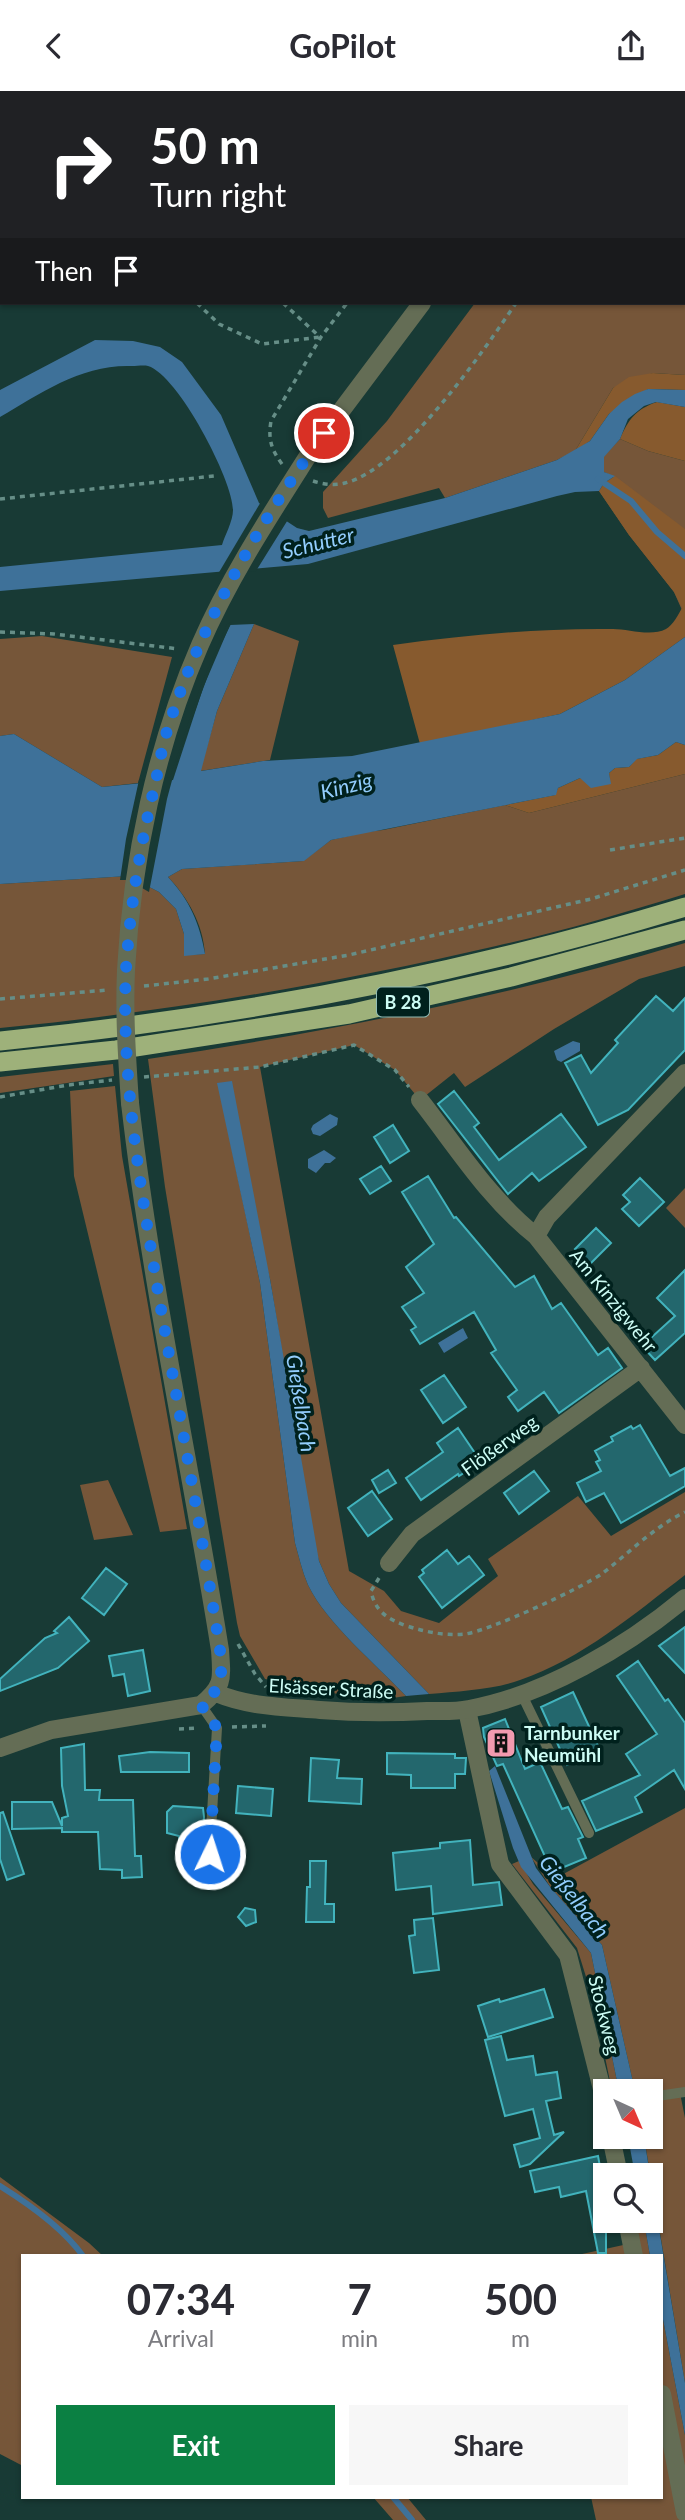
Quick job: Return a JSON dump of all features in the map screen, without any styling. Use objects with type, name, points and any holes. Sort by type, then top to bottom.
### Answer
[{"type":"highway","name":"B 28","points":[[0,1041],[108,1030],[341,991],[505,955],[685,907]]},
{"type":"highway","name":"B 28","points":[[0,1062],[116,1050],[349,1014],[511,977],[685,930]]},
{"type":"street","points":[[0,1748],[51,1730],[201,1705],[216,1693],[222,1677],[220,1650],[136,1159],[130,1103],[126,984],[131,908],[144,831],[166,734],[201,644],[222,600],[311,451],[420,305]]},
{"type":"street","points":[[536,1236],[547,1217],[685,1073]]},
{"type":"street","name":"Am Kinzigwehr","points":[[420,1100],[490,1191],[516,1220],[536,1236],[685,1425]]},
{"type":"street","name":"Flößerweg","points":[[389,1563],[412,1534],[641,1368]]},
{"type":"street","name":"Elsässer Straße","points":[[216,1693],[262,1706],[365,1714],[467,1710],[522,1695],[565,1676],[619,1645],[685,1598]]},
{"type":"street","name":"Stockweg","points":[[467,1710],[500,1864],[568,1955],[599,2079]]},
{"type":"street","points":[[629,2233],[634,2254]]},
{"type":"street","points":[[663,2399],[685,2512]]},
{"type":"lane","points":[[522,1695],[589,1833]]},
{"type":"lane","points":[[201,1705],[217,1728],[209,1865]]},
{"type":"lane","points":[[663,2095],[685,2092]]},
{"type":"path","points":[[200,305],[219,324],[262,344],[321,337]]},
{"type":"path","points":[[285,305],[321,337]]},
{"type":"path","points":[[282,465],[273,452],[268,437],[271,421],[321,337],[345,305]]},
{"type":"path","points":[[304,477],[315,482],[343,484],[379,466],[397,451],[478,360],[515,305]]},
{"type":"path","points":[[0,499],[214,476]]},
{"type":"path","points":[[0,632],[54,634],[183,649]]},
{"type":"path","points":[[610,850],[685,838]]},
{"type":"path","points":[[143,986],[208,979],[349,955],[592,899],[685,870]]},
{"type":"path","points":[[0,999],[117,989]]},
{"type":"path","points":[[135,1078],[260,1067],[354,1045],[395,1070],[420,1100]]},
{"type":"path","points":[[0,1097],[122,1079]]},
{"type":"path","points":[[389,1563],[371,1591],[374,1604],[384,1615],[424,1631],[445,1635],[468,1634],[489,1627],[601,1575],[666,1521],[685,1512]]},
{"type":"shaded area","points":[[474,305],[685,305],[685,375],[653,373],[613,388],[575,451],[557,460],[445,498],[439,488],[328,518],[323,508],[323,492],[387,421]]},
{"type":"shaded area","points":[[653,373],[685,375],[685,390],[648,389],[609,414],[590,441],[575,451],[613,388],[629,377]]},
{"type":"shaded area","points":[[657,402],[685,407],[685,461],[648,451],[620,439],[634,416],[643,408]]},
{"type":"shaded area","points":[[620,439],[648,451],[685,461],[685,617],[674,592],[629,535],[599,491],[614,477],[604,472],[604,456]]},
{"type":"shaded area","points":[[615,476],[685,529],[685,637],[625,680],[560,714],[420,744],[393,645],[530,631],[613,629],[654,632],[666,629],[673,622],[682,608],[674,592],[629,535],[599,491],[604,483]]},
{"type":"shaded area","points":[[254,624],[299,641],[270,760],[200,771],[217,711]]},
{"type":"shaded area","points":[[42,636],[172,657],[138,783],[102,787],[14,734],[0,736],[0,639]]},
{"type":"shaded area","points":[[676,742],[685,745],[685,774],[529,813],[505,805],[555,795],[558,788],[580,778],[610,783],[609,773],[615,768],[629,767],[636,759],[658,755]]},
{"type":"shaded area","points":[[685,774],[685,894],[544,935],[373,973],[187,1005],[0,1028],[0,884],[128,876],[159,892],[176,909],[184,934],[184,955],[205,954],[201,932],[193,912],[168,877],[182,869],[303,861],[331,840],[366,832],[505,805],[529,813]]},
{"type":"shaded area","points":[[685,943],[685,966],[639,979],[554,1029],[465,1087],[454,1073],[420,1100],[395,1070],[354,1045],[260,1067],[349,1571],[384,1591],[401,1611],[439,1623],[498,1576],[488,1559],[578,1496],[611,1536],[685,1492],[685,1575],[586,1648],[520,1680],[475,1690],[429,1694],[341,1603],[329,1584],[313,1540],[270,1279],[218,1083],[260,1283],[295,1543],[302,1569],[316,1600],[327,1614],[406,1696],[372,1701],[265,1679],[240,1636],[237,1623],[165,1187],[148,1059],[419,1011],[553,980]]},
{"type":"shaded area","points":[[113,1064],[114,1076],[0,1093],[0,1077]]},
{"type":"shaded area","points":[[115,1086],[122,1156],[187,1529],[160,1532],[74,1176],[70,1091]]},
{"type":"shaded area","points":[[685,1188],[685,1228],[666,1208]]},
{"type":"shaded area","points":[[108,1480],[133,1535],[94,1540],[80,1485]]},
{"type":"shaded area","points":[[685,1808],[685,2092],[680,2093],[685,2118],[685,2383],[660,2233],[663,2233],[663,2163],[648,2163],[646,2149],[663,2149],[663,2079],[632,2079],[602,1945],[551,1888],[531,1857],[556,1878]]},
{"type":"shaded area","points":[[519,1861],[533,1884],[591,1953],[617,2079],[610,2079],[593,1999],[577,1948],[512,1864]]},
{"type":"shaded area","points":[[0,2177],[101,2254],[21,2254],[21,2465],[0,2454]]},
{"type":"shaded area","points":[[636,2233],[646,2233],[650,2254],[582,2254],[637,2242]]},
{"type":"shaded area","points":[[663,2319],[685,2435],[685,2520],[596,2520],[591,2499],[663,2499]]},
{"type":"shaded area","points":[[375,2499],[409,2499],[426,2520],[393,2520]]},
{"type":"water","name":"Schutter","points":[[95,340],[133,341],[160,347],[182,362],[221,415],[259,503],[297,528],[309,531],[445,498],[557,460],[590,441],[609,414],[622,402],[648,389],[685,390],[685,407],[656,402],[644,406],[628,419],[620,439],[604,457],[604,472],[615,476],[604,483],[599,491],[557,496],[308,564],[0,591],[0,567],[222,545],[229,528],[233,510],[231,496],[202,430],[174,388],[148,366],[114,367],[79,375],[0,417],[0,390]]},
{"type":"water","name":"Kinzig","points":[[254,624],[217,711],[201,771],[263,761],[352,756],[560,714],[625,680],[685,637],[685,745],[676,742],[658,755],[637,759],[629,767],[615,768],[609,773],[611,784],[591,788],[580,778],[558,788],[556,795],[331,840],[304,861],[182,869],[168,877],[182,894],[192,913],[205,954],[184,956],[184,934],[176,909],[159,892],[128,876],[0,884],[0,736],[14,734],[102,787],[173,780],[203,688],[230,625]]},
{"type":"water","points":[[573,1041],[580,1043],[580,1051],[561,1062],[557,1060],[554,1051]]},
{"type":"water","points":[[232,1081],[319,1561],[341,1603],[429,1694],[406,1696],[327,1614],[316,1600],[302,1569],[295,1543],[260,1283],[217,1083]]},
{"type":"water","points":[[330,1114],[338,1118],[337,1125],[320,1136],[313,1134],[313,1125]]},
{"type":"water","points":[[324,1150],[336,1158],[325,1163],[316,1173],[308,1168],[308,1159]]},
{"type":"water","points":[[463,1328],[468,1338],[444,1353],[438,1343]]},
{"type":"water","points":[[495,1766],[536,1868],[602,1945],[632,2079],[617,2079],[591,1953],[521,1867],[489,1771]]},
{"type":"water","points":[[630,2149],[646,2149],[648,2163],[633,2163]]},
{"type":"water","points":[[646,2233],[660,2233],[685,2383],[685,2435],[663,2319],[663,2254],[650,2254]]},
{"type":"pier","points":[[262,500],[289,518],[256,571],[218,574]]},
{"type":"pier","points":[[232,622],[215,656],[178,758],[149,892],[128,880],[120,880],[139,780],[170,777],[200,687],[227,624]]},
{"type":"building","points":[[656,996],[673,1011],[685,998],[685,1050],[628,1110],[598,1125],[565,1063],[581,1055],[591,1073],[618,1043],[615,1040]]},
{"type":"building","points":[[454,1091],[479,1123],[474,1127],[499,1160],[561,1114],[586,1147],[539,1181],[532,1173],[508,1194],[438,1104]]},
{"type":"building","points":[[393,1125],[409,1151],[390,1163],[374,1137]]},
{"type":"building","points":[[381,1166],[391,1181],[370,1194],[360,1179]]},
{"type":"building","points":[[428,1176],[454,1218],[456,1217],[515,1287],[534,1276],[552,1309],[561,1303],[598,1355],[608,1348],[622,1368],[559,1413],[544,1392],[518,1411],[508,1397],[517,1390],[491,1353],[496,1350],[474,1312],[420,1344],[411,1330],[416,1327],[402,1307],[424,1293],[406,1267],[434,1244],[402,1192]]},
{"type":"building","points":[[640,1178],[664,1202],[639,1226],[622,1209],[630,1202],[623,1195]]},
{"type":"building","points":[[596,1228],[611,1243],[590,1264],[575,1249]]},
{"type":"building","points":[[685,1270],[685,1333],[655,1360],[642,1346],[675,1316],[657,1298]]},
{"type":"building","points":[[444,1375],[466,1407],[443,1423],[421,1390]]},
{"type":"building","points":[[640,1425],[670,1476],[685,1468],[685,1486],[621,1523],[604,1493],[586,1502],[577,1483],[601,1471],[596,1462],[600,1460],[595,1451],[613,1441],[611,1437],[631,1426],[633,1429]]},
{"type":"building","points":[[458,1428],[481,1462],[459,1476],[458,1474],[421,1500],[406,1478],[443,1452],[437,1443]]},
{"type":"building","points":[[388,1470],[396,1483],[379,1493],[372,1480]]},
{"type":"building","points":[[534,1471],[549,1491],[519,1514],[504,1493]]},
{"type":"building","points":[[372,1491],[392,1519],[368,1536],[348,1508]]},
{"type":"building","points":[[447,1550],[458,1564],[469,1556],[484,1575],[442,1608],[419,1577],[424,1573],[422,1570]]},
{"type":"building","points":[[106,1568],[127,1584],[104,1615],[82,1598]]},
{"type":"building","points":[[69,1617],[89,1641],[58,1668],[0,1691],[0,1679],[45,1638],[57,1633],[54,1631]]},
{"type":"building","points":[[685,1627],[685,1673],[659,1646]]},
{"type":"building","points":[[143,1650],[150,1691],[128,1696],[124,1674],[113,1676],[109,1656]]},
{"type":"building","points":[[638,1661],[665,1701],[668,1699],[685,1723],[685,1789],[674,1770],[635,1797],[642,1812],[596,1831],[582,1801],[640,1775],[626,1754],[657,1734],[617,1676]]},
{"type":"building","points":[[573,1692],[600,1750],[567,1765],[541,1707]]},
{"type":"building","points":[[505,1719],[525,1769],[540,1762],[562,1809],[568,1807],[583,1837],[578,1839],[586,1858],[552,1872],[503,1764],[497,1766],[484,1737],[483,1728]]},
{"type":"building","points":[[84,1744],[85,1790],[100,1790],[99,1800],[133,1800],[135,1856],[141,1856],[142,1877],[122,1878],[122,1870],[100,1869],[98,1832],[62,1832],[62,1828],[12,1829],[12,1802],[52,1802],[62,1826],[62,1818],[68,1816],[62,1786],[61,1748]]},
{"type":"building","points":[[150,1752],[189,1753],[189,1772],[121,1772],[119,1756]]},
{"type":"building","points":[[387,1753],[455,1754],[455,1758],[466,1758],[465,1774],[455,1774],[455,1788],[411,1788],[411,1775],[387,1774]]},
{"type":"building","points":[[311,1758],[339,1760],[337,1778],[362,1779],[361,1804],[309,1801]]},
{"type":"building","points":[[238,1786],[273,1789],[271,1816],[236,1813]]},
{"type":"building","points":[[173,1806],[203,1808],[202,1852],[179,1852],[179,1836],[167,1833],[167,1812]]},
{"type":"building","points":[[3,1812],[24,1874],[7,1880],[0,1859],[0,1813]]},
{"type":"building","points":[[470,1840],[473,1885],[499,1882],[502,1905],[433,1914],[431,1886],[396,1890],[393,1853],[440,1848],[440,1843]]},
{"type":"building","points":[[310,1861],[326,1861],[325,1904],[334,1904],[334,1922],[306,1922]]},
{"type":"building","points":[[245,1908],[255,1910],[256,1922],[246,1926],[238,1917]]},
{"type":"building","points":[[433,1918],[439,1970],[414,1973],[409,1936],[415,1935],[414,1920]]},
{"type":"building","points":[[544,1989],[553,2017],[488,2037],[478,2006]]},
{"type":"building","points":[[501,2036],[507,2060],[533,2056],[536,2075],[557,2072],[561,2098],[546,2101],[554,2135],[564,2132],[530,2164],[520,2167],[514,2145],[540,2138],[533,2109],[505,2116],[485,2040]]},
{"type":"building","points":[[598,2156],[599,2163],[593,2163],[593,2227],[586,2191],[561,2197],[559,2187],[535,2192],[530,2171]]},
{"type":"building","points":[[594,2233],[606,2233],[606,2253],[598,2253]]},
{"type":"waterway","points":[[598,479],[631,501],[657,532],[685,556]]},
{"type":"waterway","points":[[0,2186],[45,2217],[81,2254]]},
{"type":"waterway","points":[[395,2499],[412,2520]]},
{"type":"place","name":"Tarnbunker Neumühl","points":[[501,1743]]},
{"type":"route","points":[[210,1854],[217,1728],[201,1705],[216,1693],[222,1677],[220,1650],[136,1159],[127,1062],[126,971],[134,883],[144,831],[166,734],[179,697],[201,644],[246,555],[324,433]]},
{"type":"water label","name":"Gießelbach","points":[[302,1403]]},
{"type":"water label","name":"Gießelbach","points":[[575,1896]]}]
